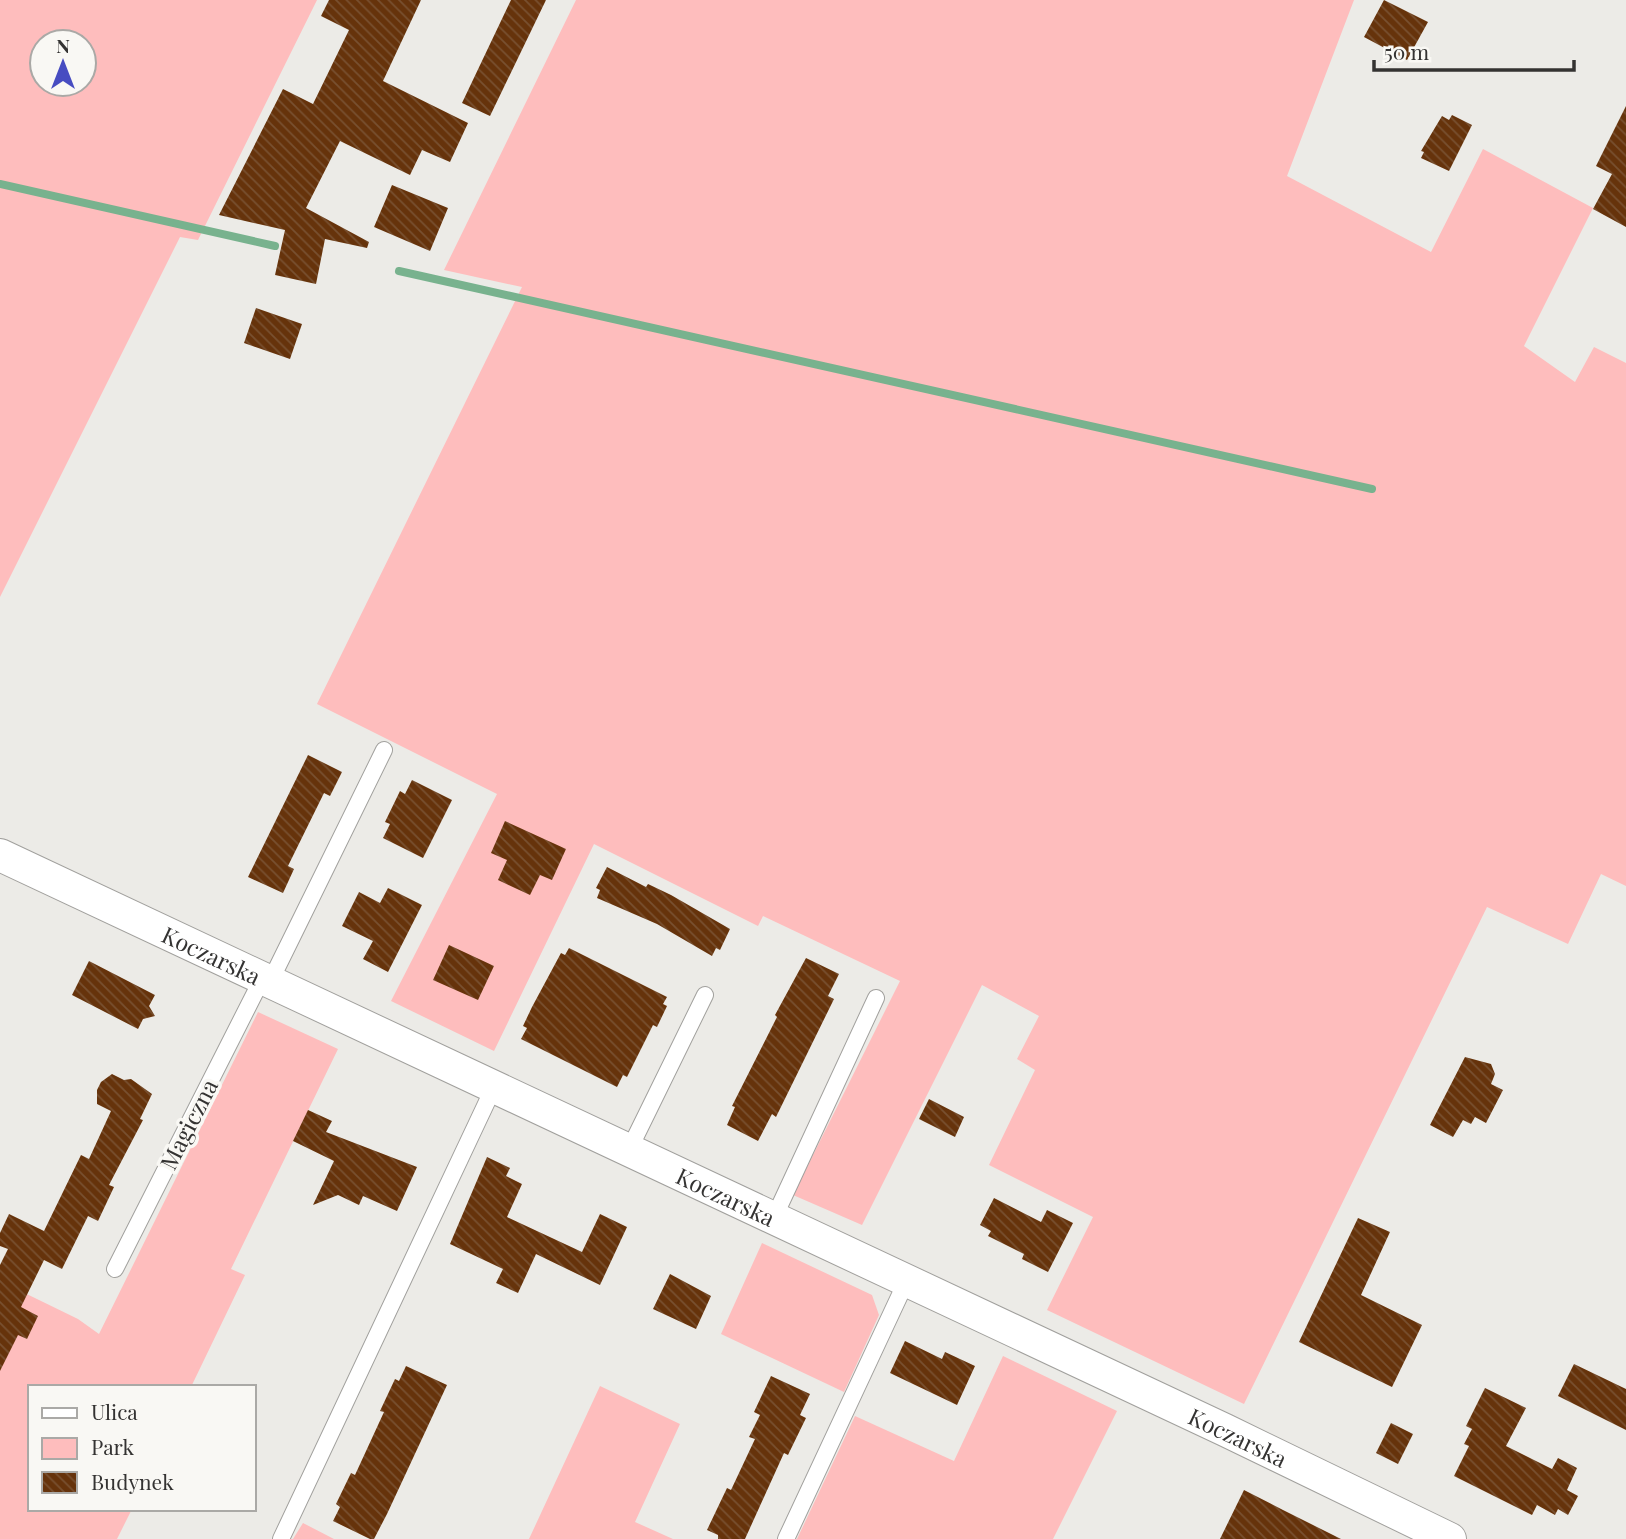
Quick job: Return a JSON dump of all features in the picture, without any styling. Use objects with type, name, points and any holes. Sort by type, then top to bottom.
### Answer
[{"type":"street","name":"Koczarska","points":[[0,855],[1450,1539]]},
{"type":"lane","name":"Magiczna","points":[[115,1269],[384,750]]},
{"type":"lane","points":[[628,1152],[705,995]]},
{"type":"lane","points":[[773,1220],[876,998]]},
{"type":"lane","points":[[281,1539],[493,1089]]},
{"type":"lane","points":[[786,1539],[906,1282]]},
{"type":"green space","points":[[0,0],[317,0],[198,240],[180,237],[0,597]]},
{"type":"green space","points":[[576,0],[1354,0],[1287,176],[1431,252],[1483,149],[1593,208],[1524,346],[1575,382],[1594,347],[1626,363],[1626,886],[1601,874],[1568,944],[1487,907],[1244,1404],[1047,1310],[1093,1217],[989,1165],[1035,1070],[1017,1059],[1039,1016],[982,985],[862,1225],[793,1195],[900,981],[763,916],[758,926],[594,844],[494,1051],[391,1001],[497,794],[317,704],[522,287],[444,270]]},
{"type":"green space","points":[[258,1012],[338,1049],[231,1269],[245,1275],[192,1385],[28,1385],[28,1511],[131,1511],[117,1539],[0,1539],[0,1281],[78,1319],[99,1334]]},
{"type":"green space","points":[[762,1243],[872,1295],[879,1315],[844,1392],[721,1334]]},
{"type":"green space","points":[[1003,1356],[1117,1411],[1053,1539],[797,1539],[855,1416],[954,1461]]},
{"type":"green space","points":[[600,1386],[680,1424],[635,1522],[673,1539],[529,1539]]},
{"type":"green space","points":[[303,1523],[334,1539],[293,1539]]},
{"type":"building","points":[[329,0],[421,0],[383,81],[468,123],[450,162],[422,150],[410,175],[340,141],[306,208],[369,242],[367,248],[325,239],[316,284],[275,275],[285,230],[219,215],[283,89],[313,104],[349,30],[321,16]]},
{"type":"building","points":[[511,0],[546,0],[490,116],[462,103]]},
{"type":"building","points":[[1384,0],[1428,22],[1407,60],[1364,37]]},
{"type":"building","points":[[1626,106],[1626,227],[1593,209],[1612,174],[1596,166]]},
{"type":"building","points":[[1452,115],[1472,125],[1449,171],[1421,158],[1424,152],[1421,151],[1442,116],[1449,120]]},
{"type":"building","points":[[392,185],[448,208],[430,251],[374,227]]},
{"type":"building","points":[[256,308],[302,324],[290,359],[244,343]]},
{"type":"building","points":[[308,755],[342,772],[330,796],[324,793],[288,866],[294,869],[283,893],[248,877]]},
{"type":"building","points":[[412,780],[452,800],[423,858],[383,838],[390,824],[385,822],[400,791],[405,794]]},
{"type":"building","points":[[505,821],[566,849],[552,880],[540,875],[530,895],[498,880],[507,860],[491,853]]},
{"type":"building","points":[[607,867],[646,887],[648,884],[671,895],[730,929],[720,950],[716,948],[712,956],[657,924],[597,898],[600,890],[596,888]]},
{"type":"building","points":[[388,888],[422,905],[388,972],[363,959],[373,941],[342,926],[359,892],[380,903]]},
{"type":"building","points":[[449,945],[494,966],[478,1000],[433,980]]},
{"type":"building","points":[[569,948],[667,997],[663,1004],[667,1006],[657,1027],[653,1025],[627,1077],[623,1075],[617,1087],[521,1039],[527,1028],[523,1026],[532,1007],[561,953],[565,955]]},
{"type":"building","points":[[806,958],[839,974],[828,996],[834,999],[776,1117],[772,1114],[758,1141],[727,1125],[735,1107],[732,1106],[777,1017],[775,1015]]},
{"type":"building","points":[[89,961],[155,995],[149,1006],[155,1016],[143,1019],[138,1029],[72,995]]},
{"type":"building","points":[[1465,1057],[1491,1064],[1495,1074],[1491,1084],[1503,1090],[1486,1123],[1475,1117],[1471,1124],[1463,1120],[1453,1137],[1430,1125]]},
{"type":"building","points":[[112,1074],[124,1080],[131,1079],[152,1094],[140,1119],[143,1120],[109,1185],[114,1187],[98,1221],[88,1216],[62,1269],[44,1260],[21,1307],[38,1316],[27,1339],[18,1335],[0,1371],[0,1265],[8,1249],[0,1246],[0,1233],[9,1214],[44,1231],[81,1155],[89,1159],[111,1111],[97,1104],[97,1090],[101,1082]]},
{"type":"building","points":[[929,1099],[964,1117],[955,1137],[919,1119]]},
{"type":"building","points":[[308,1110],[332,1121],[326,1132],[417,1167],[397,1211],[363,1196],[359,1205],[338,1195],[313,1205],[334,1161],[293,1141]]},
{"type":"building","points":[[487,1157],[510,1168],[506,1176],[522,1184],[507,1217],[582,1252],[600,1214],[627,1227],[600,1285],[536,1254],[518,1293],[496,1283],[503,1269],[450,1244]]},
{"type":"building","points":[[994,1198],[1041,1222],[1047,1210],[1073,1223],[1048,1272],[1022,1259],[1024,1254],[988,1236],[991,1231],[980,1225]]},
{"type":"building","points":[[1358,1218],[1390,1232],[1361,1295],[1422,1325],[1392,1387],[1299,1342]]},
{"type":"building","points":[[670,1274],[711,1296],[696,1329],[653,1309]]},
{"type":"building","points":[[905,1341],[942,1359],[945,1352],[975,1366],[957,1405],[890,1373]]},
{"type":"building","points":[[1574,1364],[1626,1389],[1626,1430],[1558,1396]]},
{"type":"building","points":[[406,1366],[447,1385],[387,1514],[374,1539],[370,1539],[333,1521],[340,1507],[336,1504],[351,1473],[355,1475],[384,1412],[380,1411],[395,1379],[399,1381]]},
{"type":"building","points":[[771,1376],[810,1394],[800,1415],[806,1418],[788,1455],[784,1453],[745,1539],[718,1539],[718,1535],[707,1530],[727,1488],[731,1490],[755,1439],[749,1437],[760,1415],[754,1412]]},
{"type":"building","points":[[1485,1388],[1526,1408],[1506,1446],[1552,1469],[1558,1458],[1577,1468],[1567,1490],[1578,1496],[1568,1515],[1558,1509],[1555,1515],[1537,1505],[1532,1515],[1454,1476],[1469,1446],[1464,1444],[1472,1429],[1466,1426]]},
{"type":"building","points":[[1391,1423],[1413,1434],[1398,1464],[1376,1453]]},
{"type":"building","points":[[1244,1490],[1283,1510],[1341,1539],[1220,1539]]},
{"type":"waterway","points":[[0,184],[275,246]]},
{"type":"waterway","points":[[399,271],[1372,489]]}]
